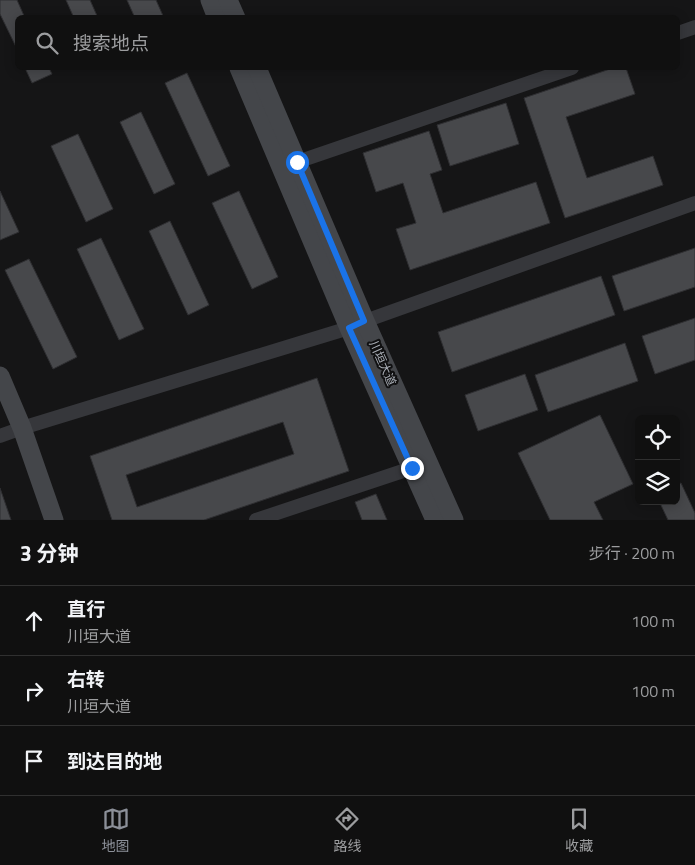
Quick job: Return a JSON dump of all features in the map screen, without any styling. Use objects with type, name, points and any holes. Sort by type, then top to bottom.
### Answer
[{"type":"main road","points":[[210,0],[216,15]]},
{"type":"main road","points":[[228,0],[235,15]]},
{"type":"main road","name":"川垣大道","points":[[239,70],[357,325],[454,520]]},
{"type":"main road","name":"川垣大道","points":[[258,70],[297,162],[412,468],[435,520]]},
{"type":"main road","points":[[0,376],[22,428],[54,520]]},
{"type":"street","points":[[680,32],[695,27]]},
{"type":"street","points":[[297,162],[566,70]]},
{"type":"street","points":[[0,436],[357,325],[695,203]]},
{"type":"street","points":[[256,520],[412,468]]},
{"type":"building","points":[[0,0],[17,0],[24,15],[15,15],[15,45],[0,14]]},
{"type":"building","points":[[66,0],[90,0],[97,15],[73,15]]},
{"type":"building","points":[[127,0],[156,0],[163,15],[134,15]]},
{"type":"building","points":[[26,70],[50,70],[52,74],[32,83]]},
{"type":"building","points":[[607,70],[627,70],[635,94],[566,117],[587,178],[653,156],[663,185],[565,218],[524,98]]},
{"type":"building","points":[[187,73],[230,166],[208,176],[165,83]]},
{"type":"building","points":[[506,103],[519,144],[450,166],[437,125]]},
{"type":"building","points":[[141,112],[175,184],[154,194],[120,122]]},
{"type":"building","points":[[429,131],[442,170],[430,174],[443,213],[536,182],[550,223],[410,270],[396,229],[416,223],[403,183],[376,192],[363,153]]},
{"type":"building","points":[[78,134],[113,209],[86,222],[51,146]]},
{"type":"building","points":[[0,191],[19,232],[0,240]]},
{"type":"building","points":[[239,191],[278,277],[252,289],[212,203]]},
{"type":"building","points":[[170,221],[209,305],[188,315],[149,231]]},
{"type":"building","points":[[101,238],[144,329],[119,340],[77,249]]},
{"type":"building","points":[[695,248],[695,287],[624,311],[612,276]]},
{"type":"building","points":[[29,259],[77,357],[53,369],[5,270]]},
{"type":"building","points":[[601,276],[615,315],[452,372],[438,332]]},
{"type":"building","points":[[695,318],[695,360],[655,374],[642,336]]},
{"type":"building","points":[[625,343],[638,381],[548,412],[535,375]]},
{"type":"building","points":[[525,374],[538,410],[478,431],[465,395]]},
{"type":"building","points":[[317,378],[349,471],[204,520],[112,520],[90,456]],"holes":[[[283,422],[294,454],[137,507],[126,475]]]},
{"type":"building","points":[[600,415],[633,484],[594,502],[603,520],[550,520],[518,453]]},
{"type":"building","points":[[680,483],[695,513],[695,520],[668,520],[661,505],[680,505]]},
{"type":"building","points":[[0,488],[11,520],[0,520]]},
{"type":"building","points":[[376,494],[387,520],[362,520],[355,502]]},
{"type":"route","points":[[297,162],[364,321],[349,328],[412,468]]}]
